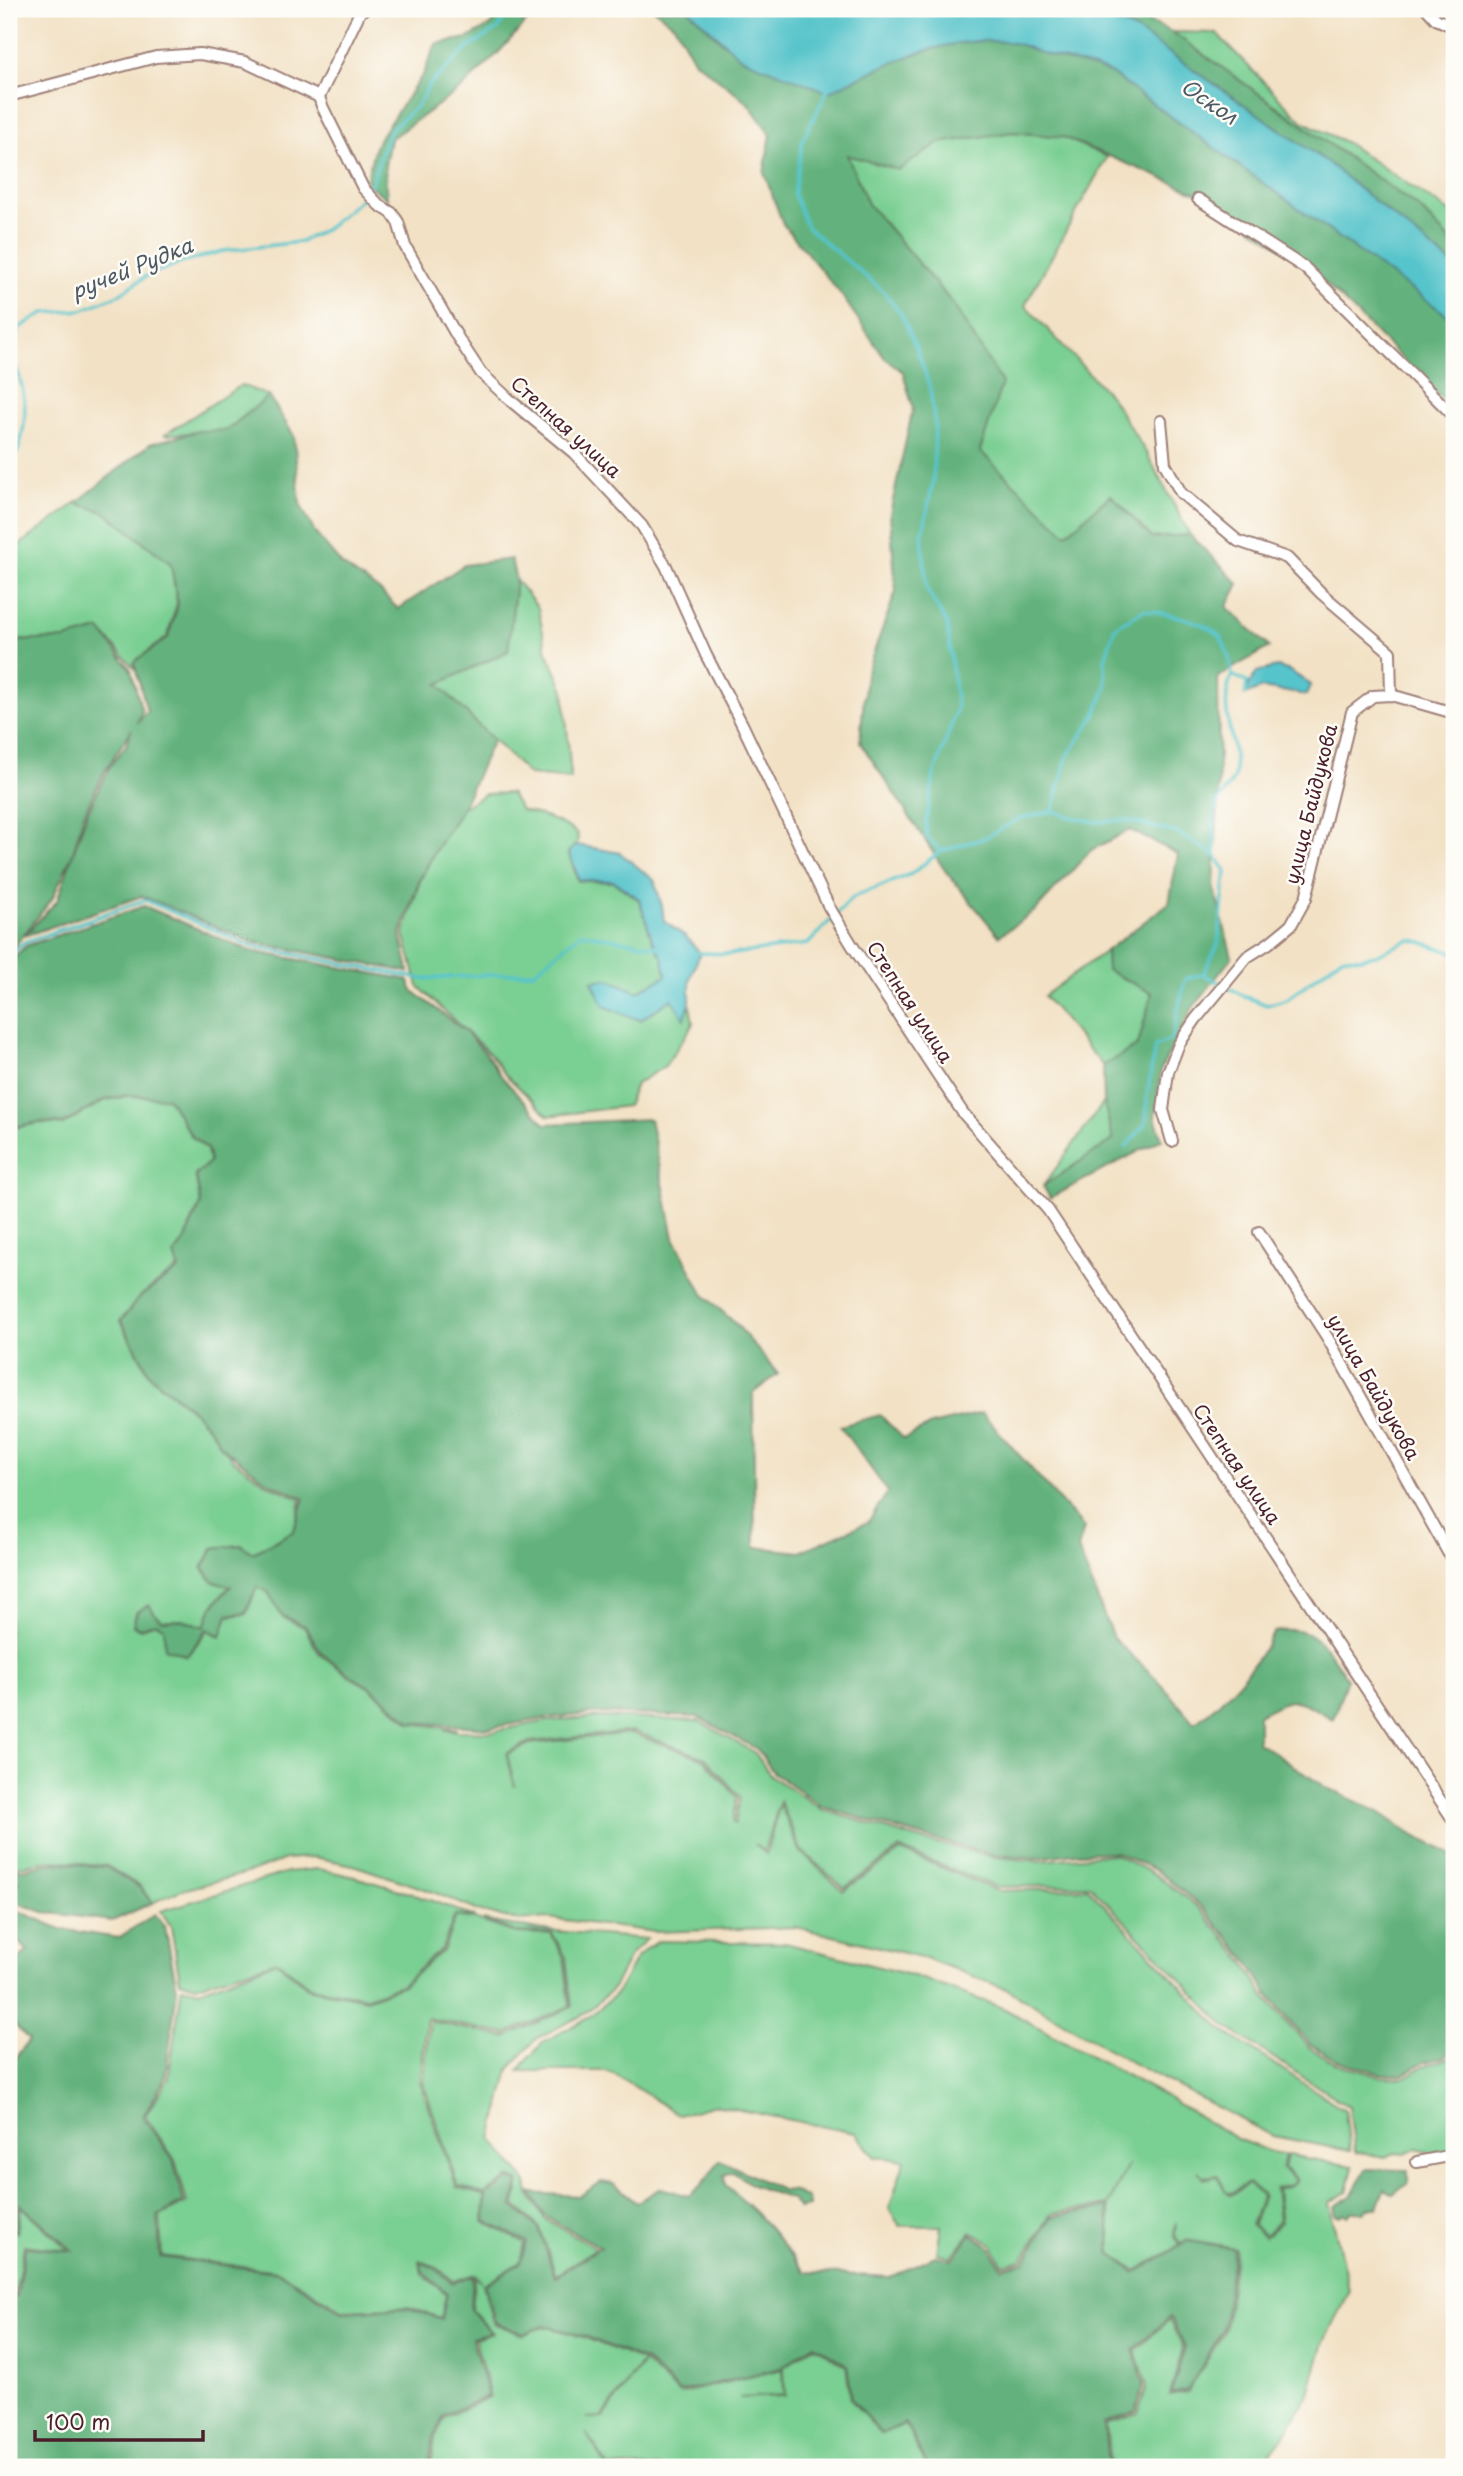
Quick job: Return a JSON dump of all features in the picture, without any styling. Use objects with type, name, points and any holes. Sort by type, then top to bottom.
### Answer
[{"type":"street","points":[[9,96],[156,57],[200,54],[245,62],[320,97],[360,12],[364,9]]},
{"type":"street","points":[[1427,9],[1436,19],[1454,27]]},
{"type":"street","name":"Степная улица","points":[[320,97],[322,106],[366,191],[379,205],[392,213],[398,222],[404,246],[481,373],[510,401],[574,453],[642,526],[666,566],[706,655],[839,923],[963,1113],[1048,1210],[1454,1821]]},
{"type":"street","points":[[1198,198],[1305,268],[1454,416]]},
{"type":"street","points":[[1161,421],[1165,464],[1181,493],[1238,541],[1287,558],[1322,594],[1390,652],[1391,695],[1454,713]]},
{"type":"street","name":"улица Байдукова","points":[[1172,1141],[1163,1110],[1168,1072],[1179,1044],[1247,957],[1291,925],[1306,898],[1353,712],[1373,696],[1391,695]]},
{"type":"street","name":"улица Байдукова","points":[[1259,1232],[1327,1337],[1454,1563]]},
{"type":"street","points":[[1418,2162],[1454,2155]]},
{"type":"green space","points":[[498,9],[538,9],[462,88],[390,139],[385,165],[387,199],[366,182],[374,149],[382,134],[424,73],[436,44],[468,38],[491,25]]},
{"type":"green space","points":[[654,9],[688,9],[723,43],[828,92],[917,53],[964,42],[1013,43],[1110,73],[1454,320],[1454,410],[1305,263],[1200,194],[1063,137],[1013,132],[939,143],[899,170],[847,155],[868,204],[953,304],[1002,383],[980,451],[1066,534],[1111,495],[1152,538],[1190,535],[1239,584],[1227,607],[1269,647],[1218,677],[1219,770],[1214,887],[1232,957],[1192,1009],[1161,1069],[1155,1117],[1162,1139],[1050,1198],[1043,1186],[1113,1140],[1104,1102],[1103,1066],[1138,1045],[1152,993],[1107,970],[1106,951],[1169,903],[1178,854],[1130,830],[1091,850],[1036,910],[999,936],[946,872],[860,742],[866,674],[896,591],[890,514],[913,408],[903,372],[884,357],[840,293],[783,224],[764,173],[771,135],[747,102],[694,60],[675,26]]},
{"type":"green space","points":[[1075,9],[1121,9],[1172,32],[1419,208],[1454,245],[1454,266],[1327,162],[1136,30]]},
{"type":"green space","points":[[1172,32],[1216,33],[1302,121],[1345,142],[1454,215],[1454,245],[1419,208]]},
{"type":"green space","points":[[1013,132],[1063,137],[1107,157],[1025,305],[1111,397],[1147,454],[1190,535],[1152,538],[1111,495],[1066,535],[980,451],[953,304],[868,204],[847,155],[899,170],[938,143]]},
{"type":"green space","points":[[241,385],[269,396],[227,430],[164,435]]},
{"type":"green space","points":[[269,396],[294,436],[300,504],[315,533],[342,565],[379,590],[398,609],[464,565],[511,559],[516,580],[508,651],[438,684],[493,740],[462,808],[419,881],[401,933],[409,972],[252,942],[142,896],[24,936],[57,901],[87,813],[110,766],[126,745],[132,729],[104,772],[84,814],[72,855],[52,899],[9,953],[9,641],[65,639],[100,630],[131,670],[142,712],[137,723],[147,711],[134,662],[168,638],[178,604],[171,564],[105,512],[76,503],[150,444],[198,431],[227,430]]},
{"type":"green space","points":[[76,503],[105,512],[171,564],[177,603],[167,637],[134,662],[135,669],[100,630],[65,639],[9,641],[9,553]]},
{"type":"green space","points":[[516,580],[538,608],[547,652],[564,690],[571,779],[529,775],[437,684],[508,651]]},
{"type":"green space","points":[[510,793],[521,810],[551,819],[578,834],[577,844],[568,852],[578,881],[613,882],[639,900],[652,939],[663,959],[666,976],[637,992],[609,979],[592,981],[604,1006],[640,1020],[672,999],[684,1018],[690,1004],[693,1023],[690,1029],[665,1066],[636,1084],[627,1106],[548,1116],[504,1073],[490,1054],[418,986],[404,933],[420,881],[462,808],[485,794]]},
{"type":"green space","points":[[144,906],[250,951],[408,980],[413,991],[465,1031],[545,1124],[650,1119],[674,1238],[703,1294],[737,1325],[778,1374],[753,1393],[755,1547],[800,1552],[868,1522],[888,1492],[840,1426],[880,1415],[904,1439],[931,1425],[982,1413],[1084,1528],[1078,1549],[1113,1638],[1157,1679],[1194,1723],[1218,1704],[1239,1682],[1274,1632],[1296,1630],[1319,1642],[1347,1679],[1333,1719],[1303,1703],[1296,1701],[1281,1704],[1258,1715],[1258,1742],[1325,1787],[1379,1812],[1454,1858],[1454,2045],[1446,2056],[1422,2063],[1402,2075],[1382,2074],[1336,2060],[1311,2045],[1267,1993],[1248,1961],[1201,1906],[1156,1870],[1115,1852],[1037,1858],[996,1855],[823,1807],[774,1773],[757,1749],[698,1717],[601,1713],[547,1718],[489,1728],[411,1722],[373,1689],[321,1652],[305,1626],[283,1616],[268,1592],[257,1587],[245,1613],[228,1615],[221,1636],[207,1629],[187,1655],[165,1648],[164,1627],[156,1623],[140,1628],[133,1625],[137,1612],[149,1605],[159,1619],[182,1620],[204,1627],[212,1607],[231,1586],[213,1582],[203,1567],[214,1548],[241,1545],[253,1553],[294,1531],[304,1498],[268,1482],[222,1447],[195,1412],[151,1376],[121,1321],[140,1297],[179,1269],[174,1254],[186,1240],[201,1205],[196,1175],[210,1162],[208,1150],[191,1135],[168,1098],[127,1095],[104,1100],[63,1124],[40,1122],[9,1128],[9,962],[26,946]]},
{"type":"green space","points":[[1106,951],[1107,970],[1152,993],[1138,1045],[1103,1066],[1044,996]]},
{"type":"green space","points":[[127,1096],[168,1098],[191,1136],[207,1150],[209,1162],[195,1175],[201,1205],[192,1219],[186,1239],[174,1254],[178,1268],[140,1296],[120,1321],[150,1376],[194,1412],[231,1458],[267,1484],[301,1499],[294,1531],[252,1553],[241,1545],[213,1548],[202,1568],[213,1582],[230,1586],[212,1606],[204,1627],[185,1620],[162,1620],[149,1605],[136,1612],[133,1626],[140,1629],[156,1623],[164,1627],[165,1648],[187,1656],[208,1630],[221,1637],[228,1616],[246,1614],[257,1587],[268,1592],[282,1617],[304,1627],[319,1653],[371,1689],[410,1723],[457,1729],[444,1730],[490,1732],[547,1721],[604,1717],[699,1721],[755,1753],[771,1776],[823,1810],[926,1841],[995,1857],[1039,1861],[1114,1854],[1155,1874],[1198,1907],[1244,1961],[1263,1994],[1285,2021],[1310,2048],[1335,2063],[1382,2077],[1403,2078],[1424,2066],[1449,2058],[1454,2051],[1454,2151],[1428,2152],[1417,2149],[1385,2157],[1355,2152],[1349,2107],[1225,2026],[1090,1885],[996,1887],[900,1849],[844,1888],[801,1850],[780,1801],[764,1851],[755,1844],[766,1854],[780,1804],[799,1850],[843,1891],[901,1851],[998,1891],[1088,1888],[1222,2030],[1345,2110],[1350,2151],[1273,2136],[1132,2063],[1009,1990],[925,1958],[796,1927],[655,1932],[549,1918],[519,1920],[481,1912],[431,1891],[353,1865],[314,1857],[286,1859],[251,1872],[179,1891],[152,1903],[141,1887],[107,1866],[54,1860],[9,1868],[9,1129],[40,1123],[63,1125],[104,1101]],"holes":[[[633,1731],[706,1758],[740,1797],[735,1824],[733,1822],[737,1797],[704,1759],[631,1733],[530,1744],[507,1754],[515,1787],[506,1753],[529,1742]]]},
{"type":"green space","points":[[1104,1102],[1113,1140],[1043,1186]]},
{"type":"green space","points":[[56,1862],[106,1867],[140,1888],[152,1903],[112,1921],[43,1912],[9,1900],[9,1895],[18,1881],[9,1881],[9,1870]]},
{"type":"green space","points":[[318,1869],[398,1889],[475,1917],[455,1915],[442,1948],[401,1985],[367,1997],[310,1987],[277,1961],[195,1986],[180,1981],[171,1926],[161,1911],[288,1872]]},
{"type":"green space","points":[[9,1907],[61,1929],[118,1938],[155,1914],[165,1927],[177,1989],[165,2079],[143,2117],[173,2160],[184,2201],[158,2216],[160,2257],[278,2272],[342,2312],[407,2308],[442,2319],[447,2293],[423,2272],[420,2262],[434,2267],[453,2283],[473,2275],[471,2310],[491,2333],[472,2338],[488,2396],[444,2415],[433,2437],[429,2467],[9,2467],[9,2298],[17,2297],[25,2247],[73,2251],[20,2204],[16,2232],[9,2225],[9,2066],[29,2040],[9,2019],[10,1973],[19,1958],[28,1951],[9,1932]]},
{"type":"green space","points":[[456,1916],[474,1919],[515,1933],[551,1934],[564,1958],[570,2006],[505,2034],[427,2018],[420,2083],[457,2188],[485,2196],[484,2222],[525,2243],[520,2262],[483,2285],[493,2323],[523,2335],[544,2326],[583,2337],[643,2361],[602,2417],[586,2418],[603,2418],[644,2362],[679,2394],[783,2369],[784,2395],[739,2398],[785,2396],[784,2367],[814,2346],[846,2366],[851,2400],[881,2434],[905,2424],[927,2467],[609,2467],[586,2433],[607,2467],[431,2467],[435,2438],[445,2417],[490,2397],[475,2339],[493,2333],[472,2310],[475,2276],[482,2283],[475,2274],[454,2281],[435,2266],[419,2261],[422,2274],[446,2294],[441,2318],[408,2307],[343,2310],[278,2271],[162,2256],[160,2216],[187,2202],[175,2160],[145,2116],[168,2080],[182,1987],[199,1991],[276,1962],[310,1989],[367,1999],[402,1986],[444,1949]]},
{"type":"green space","points":[[483,1920],[532,1929],[647,1939],[631,1954],[612,1990],[583,2015],[537,2038],[509,2069],[492,2139],[527,2183],[529,2194],[545,2219],[596,2248],[556,2275],[540,2228],[515,2205],[520,2181],[510,2177],[484,2194],[458,2186],[423,2083],[430,2021],[505,2037],[572,2007],[566,1957],[552,1933],[516,1932]]},
{"type":"green space","points":[[657,1941],[785,1943],[914,1976],[1003,2008],[1163,2095],[1237,2139],[1270,2152],[1285,2154],[1282,2169],[1295,2180],[1291,2185],[1275,2189],[1279,2221],[1265,2235],[1253,2225],[1263,2195],[1248,2183],[1230,2193],[1225,2190],[1231,2195],[1248,2184],[1262,2196],[1251,2225],[1265,2237],[1281,2222],[1277,2190],[1291,2186],[1297,2180],[1284,2168],[1287,2155],[1353,2166],[1347,2192],[1329,2203],[1349,2290],[1324,2342],[1308,2396],[1284,2436],[1260,2467],[1110,2467],[1106,2424],[1138,2413],[1147,2386],[1136,2350],[1169,2320],[1183,2347],[1170,2395],[1188,2392],[1225,2330],[1236,2248],[1187,2239],[1180,2244],[1175,2235],[1176,2223],[1174,2235],[1179,2246],[1135,2271],[1111,2253],[1109,2204],[1128,2165],[1108,2205],[1051,2214],[1022,2260],[1003,2265],[992,2244],[971,2232],[951,2257],[937,2253],[941,2226],[900,2226],[889,2209],[905,2160],[875,2157],[855,2133],[715,2105],[679,2115],[606,2071],[518,2071],[543,2042],[588,2018],[617,1993],[637,1957]],"holes":[[[1198,2171],[1204,2177],[1218,2175],[1225,2190],[1217,2176],[1204,2179]]]},
{"type":"green space","points":[[720,2160],[783,2191],[791,2190],[808,2199],[809,2206],[799,2209],[791,2199],[752,2185],[733,2172],[724,2175],[726,2185],[759,2216],[805,2272],[890,2277],[935,2256],[952,2260],[971,2234],[990,2247],[1002,2268],[1024,2262],[1051,2217],[1108,2207],[1110,2253],[1135,2273],[1188,2241],[1234,2248],[1223,2329],[1188,2390],[1171,2394],[1185,2347],[1170,2317],[1134,2349],[1144,2385],[1136,2411],[1104,2423],[1108,2467],[928,2467],[906,2423],[881,2434],[852,2399],[847,2365],[814,2344],[781,2368],[679,2392],[645,2360],[584,2336],[544,2325],[523,2334],[495,2322],[485,2285],[520,2263],[527,2242],[485,2221],[486,2195],[510,2179],[518,2182],[513,2206],[539,2229],[555,2277],[600,2247],[545,2216],[531,2193],[580,2196],[601,2182],[614,2184],[637,2202],[661,2188],[689,2196],[701,2186]]},
{"type":"green space","points":[[1366,2169],[1408,2170],[1408,2182],[1393,2194],[1384,2189],[1378,2208],[1352,2212],[1348,2216],[1344,2213],[1341,2216],[1336,2215],[1334,2207],[1351,2196]]},
{"type":"green space","points":[[21,2207],[69,2250],[24,2245],[15,2295],[9,2295],[9,2227],[17,2233]]},
{"type":"water","name":"Оскол","points":[[688,9],[1081,9],[1136,30],[1327,162],[1454,266],[1454,320],[1110,73],[1013,43],[964,42],[917,53],[828,92],[741,58]]},
{"type":"water","points":[[1277,667],[1290,671],[1311,685],[1307,695],[1262,688],[1245,695],[1257,672]]},
{"type":"water","points":[[577,845],[620,853],[654,880],[664,921],[686,937],[700,953],[690,979],[690,1004],[684,1019],[672,999],[640,1020],[604,1006],[592,981],[609,979],[637,992],[666,976],[663,959],[652,939],[639,899],[613,881],[579,880],[569,852]]},
{"type":"waterway","name":"ручей Рудка","points":[[9,472],[24,427],[21,383],[9,353],[19,328],[44,313],[82,310],[118,295],[148,275],[180,263],[223,251],[300,242],[326,229],[361,199],[373,181],[391,129],[417,106],[429,85],[468,48],[499,28],[508,9]]},
{"type":"waterway","points":[[828,90],[803,139],[794,194],[807,227],[883,291],[902,315],[930,388],[935,426],[933,482],[922,537],[927,590],[947,624],[957,708],[934,775],[926,822],[927,837],[941,851]]},
{"type":"waterway","points":[[1053,811],[1067,757],[1094,717],[1106,688],[1105,659],[1115,627],[1144,610],[1197,622],[1221,638],[1232,675]]},
{"type":"waterway","points":[[1215,855],[1216,805],[1235,773],[1226,700],[1232,675],[1247,682],[1245,695]]},
{"type":"waterway","points":[[697,953],[733,954],[808,944],[853,897],[911,874],[941,851],[985,838],[1019,819],[1053,811],[1095,822],[1125,820],[1178,833],[1215,855],[1226,871],[1218,945],[1203,974]]},
{"type":"waterway","points":[[9,957],[23,943],[145,900],[251,946],[423,979],[534,972],[581,933],[659,947]]},
{"type":"waterway","points":[[1126,1147],[1146,1123],[1147,1096],[1155,1046],[1172,1039],[1186,979],[1203,974],[1267,1005],[1287,999],[1342,957],[1361,958],[1376,955],[1409,940],[1454,953]]}]
